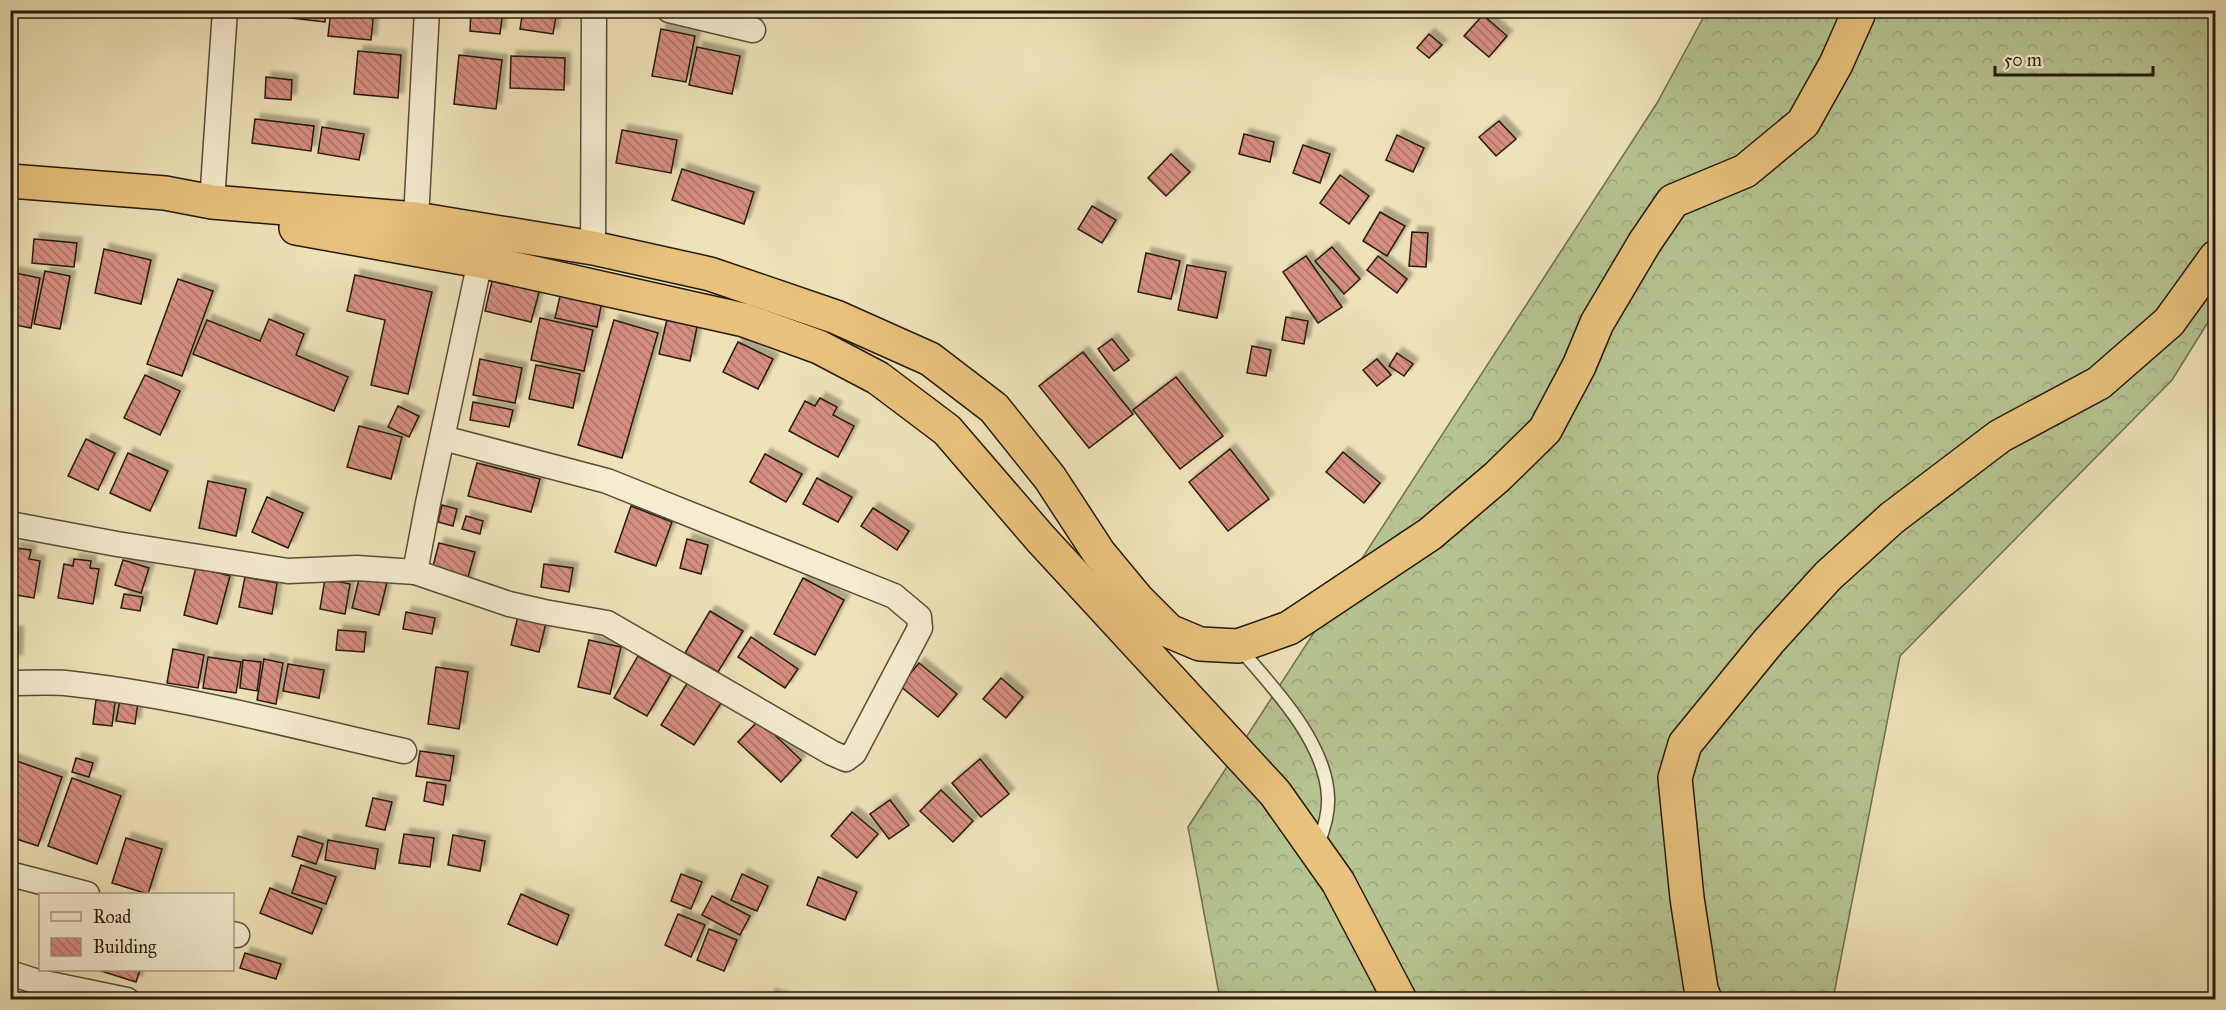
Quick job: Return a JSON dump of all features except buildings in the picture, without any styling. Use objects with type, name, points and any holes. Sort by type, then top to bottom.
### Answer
[{"type":"highway","points":[[10,181],[165,193],[212,202],[416,219],[593,248],[710,274],[836,317],[930,359],[994,408],[1050,478],[1099,553],[1138,600],[1169,631],[1200,644],[1238,646],[1289,628],[1430,534],[1497,477],[1545,430],[1579,366],[1597,322],[1645,242],[1673,201],[1745,171],[1803,123],[1836,64],[1860,10]]},
{"type":"highway","points":[[212,202],[245,217],[282,226],[480,261],[744,320],[819,347],[878,378],[947,430],[1040,538],[1275,793],[1338,882],[1400,999]]},
{"type":"highway","points":[[1705,999],[1701,989],[1687,898],[1675,778],[1684,744],[1769,641],[1828,576],[1892,518],[2000,436],[2099,383],[2169,322],[2216,257]]},
{"type":"street","points":[[212,202],[225,10]]},
{"type":"street","points":[[416,219],[427,10]]},
{"type":"street","points":[[593,248],[594,10]]},
{"type":"street","points":[[669,10],[753,30]]},
{"type":"street","points":[[415,572],[480,261]]},
{"type":"street","points":[[10,524],[128,546],[288,571],[357,568],[415,572],[509,604],[607,622],[832,753],[846,759],[854,753],[920,628],[919,617],[894,596],[618,485],[443,438]]},
{"type":"street","points":[[10,683],[63,683],[119,691],[182,702],[405,751]]},
{"type":"street","points":[[10,874],[83,893]]},
{"type":"street","points":[[10,973],[35,981],[127,999]]},
{"type":"lane","points":[[1238,646],[1288,706],[1318,757],[1325,775],[1328,797],[1327,815],[1317,851]]},
{"type":"green space","points":[[1707,11],[2215,11],[2215,311],[2172,380],[1900,656],[1833,999],[1220,999],[1188,827],[1657,103]]}]
